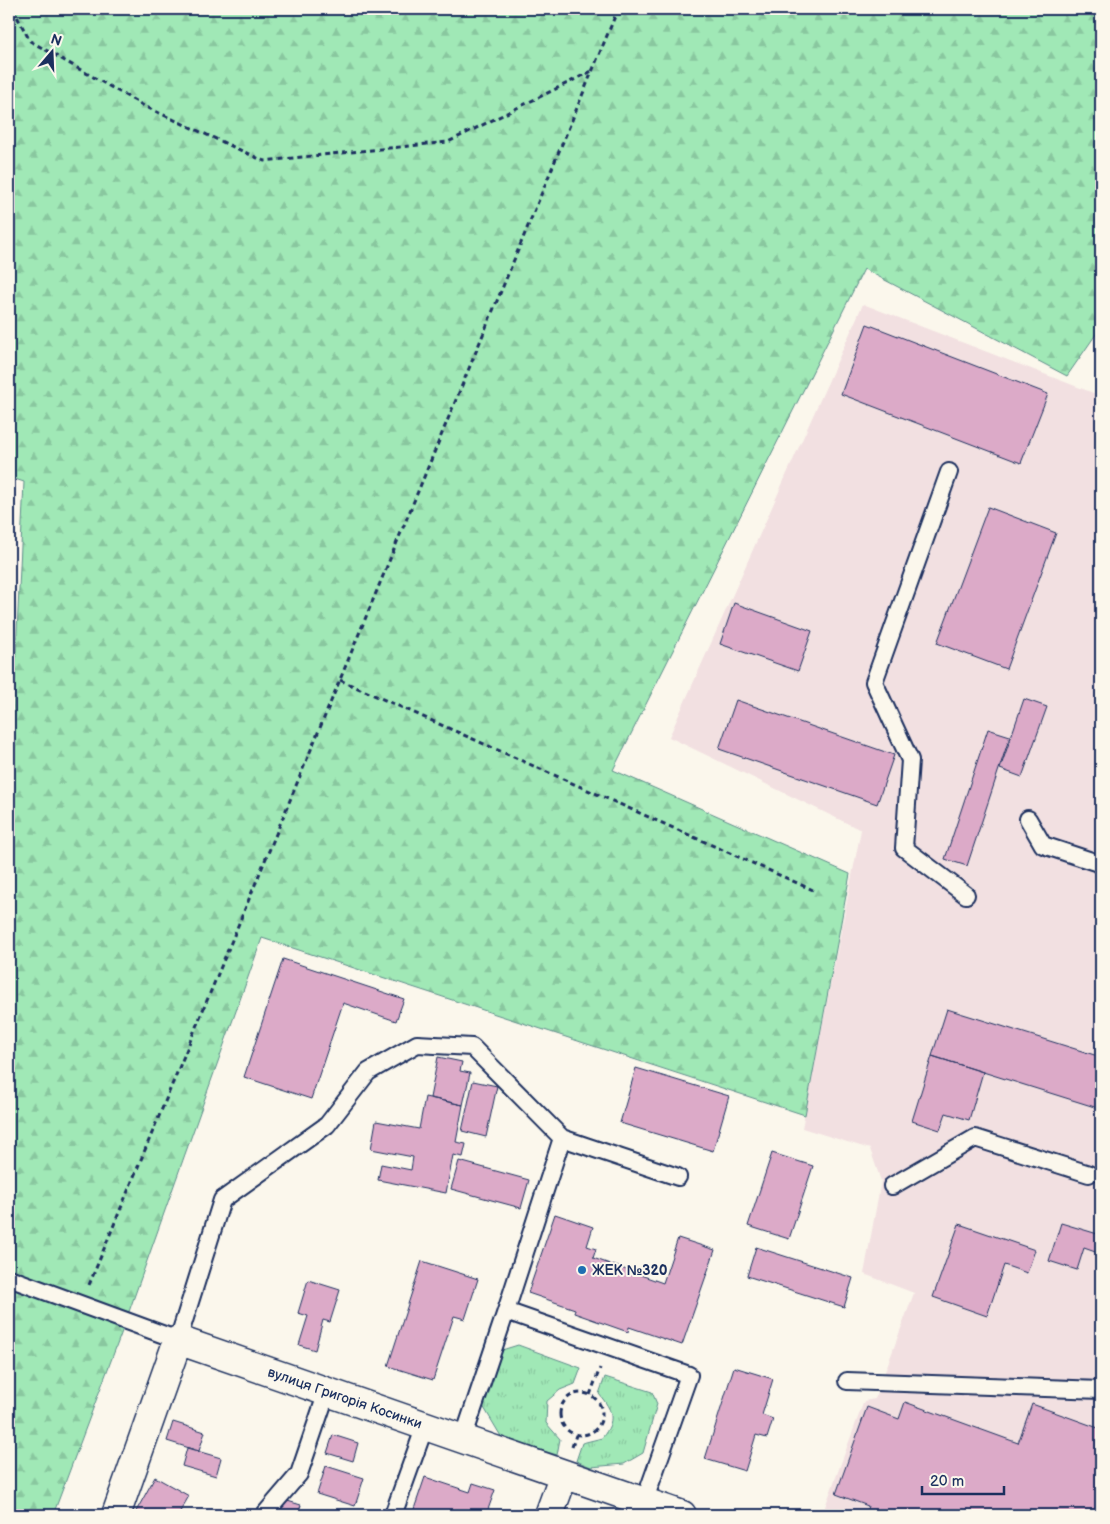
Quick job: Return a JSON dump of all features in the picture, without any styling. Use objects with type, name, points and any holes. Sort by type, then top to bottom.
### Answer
[{"type":"street","name":"вулиця Григорія Косинки","points":[[178,1340],[682,1515]]},
{"type":"street","points":[[116,1515],[178,1340]]},
{"type":"street","points":[[549,1515],[564,1474]]},
{"type":"lane","points":[[949,472],[874,682],[910,760],[904,848],[966,894]]},
{"type":"lane","points":[[1028,819],[1043,845],[1101,864]]},
{"type":"lane","points":[[178,1340],[222,1200],[327,1125],[368,1072],[417,1044],[472,1048],[562,1138],[678,1177]]},
{"type":"lane","points":[[463,1439],[562,1138]]},
{"type":"lane","points":[[892,1186],[975,1138],[1089,1174]]},
{"type":"lane","name":"вулиця Григорія Косинки","points":[[9,1278],[178,1340]]},
{"type":"lane","points":[[506,1312],[688,1375],[644,1502]]},
{"type":"lane","points":[[847,1381],[1101,1390]]},
{"type":"lane","points":[[264,1515],[299,1474],[327,1392]]},
{"type":"lane","points":[[393,1515],[424,1426]]},
{"type":"path","points":[[13,9],[30,41],[144,106],[264,161],[448,142],[592,72]]},
{"type":"path","points":[[82,1305],[618,9]]},
{"type":"path","points":[[340,680],[813,890]]},
{"type":"path","points":[[590,1395],[607,1346]]},
{"type":"path","points":[[584,1394],[590,1395],[602,1410],[601,1421],[594,1431],[588,1434],[576,1435],[565,1427],[561,1421],[562,1407],[570,1397],[584,1394]]},
{"type":"shaded area","points":[[863,304],[1101,396],[1101,1515],[822,1515],[864,1401],[875,1399],[914,1293],[864,1274],[881,1181],[870,1149],[802,1128],[861,830],[669,737]]},
{"type":"green space","points":[[9,9],[1101,9],[1101,327],[1067,376],[864,269],[613,770],[850,874],[805,1115],[262,938],[121,1334],[53,1515],[9,1515],[9,802],[24,482],[9,477]]},
{"type":"green space","points":[[518,1345],[581,1368],[575,1384],[560,1390],[547,1401],[546,1423],[560,1439],[557,1455],[502,1438],[483,1406],[502,1350]]},
{"type":"green space","points":[[605,1377],[652,1392],[657,1404],[643,1453],[624,1464],[591,1467],[576,1461],[582,1443],[602,1438],[611,1421],[610,1411],[599,1394]]},
{"type":"building","points":[[867,324],[1048,394],[1021,463],[841,394]]},
{"type":"building","points":[[988,507],[1056,533],[1006,669],[937,643]]},
{"type":"building","points":[[734,603],[812,631],[798,671],[720,644]]},
{"type":"building","points":[[1024,699],[1047,707],[1022,777],[1000,769]]},
{"type":"building","points":[[736,700],[894,755],[877,804],[719,749]]},
{"type":"building","points":[[988,729],[1010,736],[967,866],[945,859]]},
{"type":"building","points":[[283,959],[404,999],[396,1021],[343,1003],[311,1099],[244,1077]]},
{"type":"building","points":[[947,1009],[1101,1057],[1101,1109],[932,1056]]},
{"type":"building","points":[[932,1056],[983,1072],[969,1120],[946,1113],[940,1130],[912,1121]]},
{"type":"building","points":[[438,1057],[462,1062],[460,1071],[470,1073],[463,1105],[430,1098]]},
{"type":"building","points":[[636,1068],[729,1096],[713,1151],[620,1123]]},
{"type":"building","points":[[473,1081],[497,1086],[486,1137],[462,1131]]},
{"type":"building","points":[[425,1097],[463,1105],[456,1142],[466,1144],[463,1157],[453,1155],[446,1193],[378,1180],[381,1164],[411,1170],[413,1157],[371,1149],[376,1121],[419,1129]]},
{"type":"building","points":[[772,1153],[813,1166],[789,1239],[748,1226]]},
{"type":"building","points":[[459,1161],[529,1180],[521,1208],[451,1189]]},
{"type":"building","name":"ЖЕК №320","points":[[555,1214],[593,1227],[587,1246],[596,1249],[593,1258],[663,1283],[678,1238],[715,1250],[682,1345],[629,1327],[628,1332],[574,1313],[575,1309],[528,1293]]},
{"type":"building","points":[[1061,1223],[1101,1235],[1101,1254],[1084,1248],[1077,1270],[1049,1261]]},
{"type":"building","points":[[959,1224],[1035,1250],[1027,1273],[1004,1265],[987,1316],[933,1297]]},
{"type":"building","points":[[756,1247],[853,1278],[844,1307],[747,1276]]},
{"type":"building","points":[[422,1261],[478,1279],[465,1319],[454,1316],[433,1380],[388,1366]]},
{"type":"building","points":[[308,1280],[340,1290],[330,1322],[323,1320],[315,1350],[299,1345],[308,1316],[298,1313]]},
{"type":"building","points":[[734,1367],[773,1379],[762,1415],[773,1419],[767,1438],[756,1435],[745,1471],[705,1459]]},
{"type":"building","points":[[905,1402],[1018,1443],[1032,1404],[1101,1429],[1101,1505],[1098,1515],[865,1515],[868,1506],[836,1494],[867,1407],[899,1419]]},
{"type":"building","points":[[173,1422],[205,1432],[199,1451],[167,1441]]},
{"type":"building","points":[[333,1435],[358,1443],[353,1461],[327,1453]]},
{"type":"building","points":[[187,1448],[221,1458],[216,1476],[182,1466]]},
{"type":"building","points":[[326,1466],[364,1478],[355,1506],[317,1494]]},
{"type":"building","points":[[155,1477],[189,1496],[178,1515],[134,1515]]},
{"type":"building","points":[[425,1477],[470,1492],[473,1483],[495,1490],[486,1515],[412,1515]]},
{"type":"building","points":[[284,1500],[301,1505],[298,1515],[279,1515]]},
{"type":"place","name":"ЖЕК №320","points":[[582,1270]]}]
